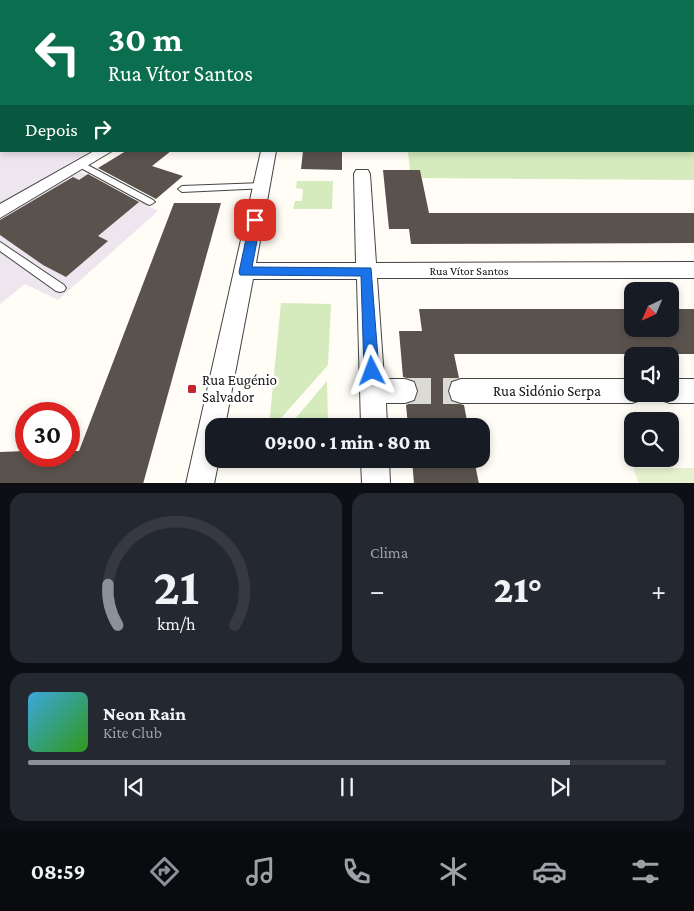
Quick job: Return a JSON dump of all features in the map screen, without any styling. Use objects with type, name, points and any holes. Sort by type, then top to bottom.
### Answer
[{"type":"street","points":[[0,212],[103,152]]},
{"type":"street","points":[[200,483],[270,152]]},
{"type":"street","points":[[362,174],[374,418]]},
{"type":"street","name":"Rua Vítor Santos","points":[[245,272],[694,270]]},
{"type":"street","points":[[372,391],[405,391]]},
{"type":"street","name":"Rua Sidónio Serpa","points":[[461,391],[624,391]]},
{"type":"street","points":[[679,391],[694,391]]},
{"type":"street","points":[[375,468],[376,483]]},
{"type":"lane","points":[[82,165],[150,202]]},
{"type":"lane","points":[[182,189],[262,186]]},
{"type":"lane","points":[[0,246],[60,288]]},
{"type":"shaded area","points":[[0,152],[96,152],[72,167],[158,211],[58,300],[25,284],[0,304]]},
{"type":"green space","points":[[408,152],[694,152],[694,180],[422,178],[420,170],[410,170]]},
{"type":"green space","points":[[297,181],[333,181],[332,209],[293,209],[295,201],[302,201],[303,189],[296,188]]},
{"type":"green space","points":[[281,303],[331,304],[328,365],[281,418],[270,418]]},
{"type":"green space","points":[[327,381],[328,418],[296,418]]},
{"type":"green space","points":[[633,468],[694,468],[694,483],[639,483]]},
{"type":"building","points":[[124,152],[170,152],[152,166],[183,176],[156,199],[98,168]]},
{"type":"building","points":[[303,152],[342,152],[342,170],[301,169]]},
{"type":"building","points":[[383,170],[420,170],[429,213],[694,213],[694,243],[411,244],[409,229],[389,229]]},
{"type":"building","points":[[88,174],[139,202],[98,236],[108,241],[66,277],[43,265],[0,235],[0,220],[73,177],[79,180]]},
{"type":"building","points":[[174,203],[221,203],[143,483],[0,483],[0,452],[15,451],[15,467],[80,467],[80,448]]},
{"type":"building","points":[[419,309],[624,309],[624,338],[679,338],[679,309],[694,309],[694,354],[679,354],[679,347],[624,347],[624,354],[454,354],[459,378],[450,381],[447,392],[451,402],[464,405],[466,418],[407,418],[406,405],[416,401],[419,390],[415,380],[403,377],[399,331],[422,331]]},
{"type":"building","points":[[413,468],[476,468],[479,483],[414,483]]},
{"type":"tunnel","points":[[405,391],[461,391]]},
{"type":"place","name":"Rua Eugénio Salvador","points":[[192,389]]},
{"type":"route","points":[[255,220],[245,272],[367,271],[372,371]]}]
